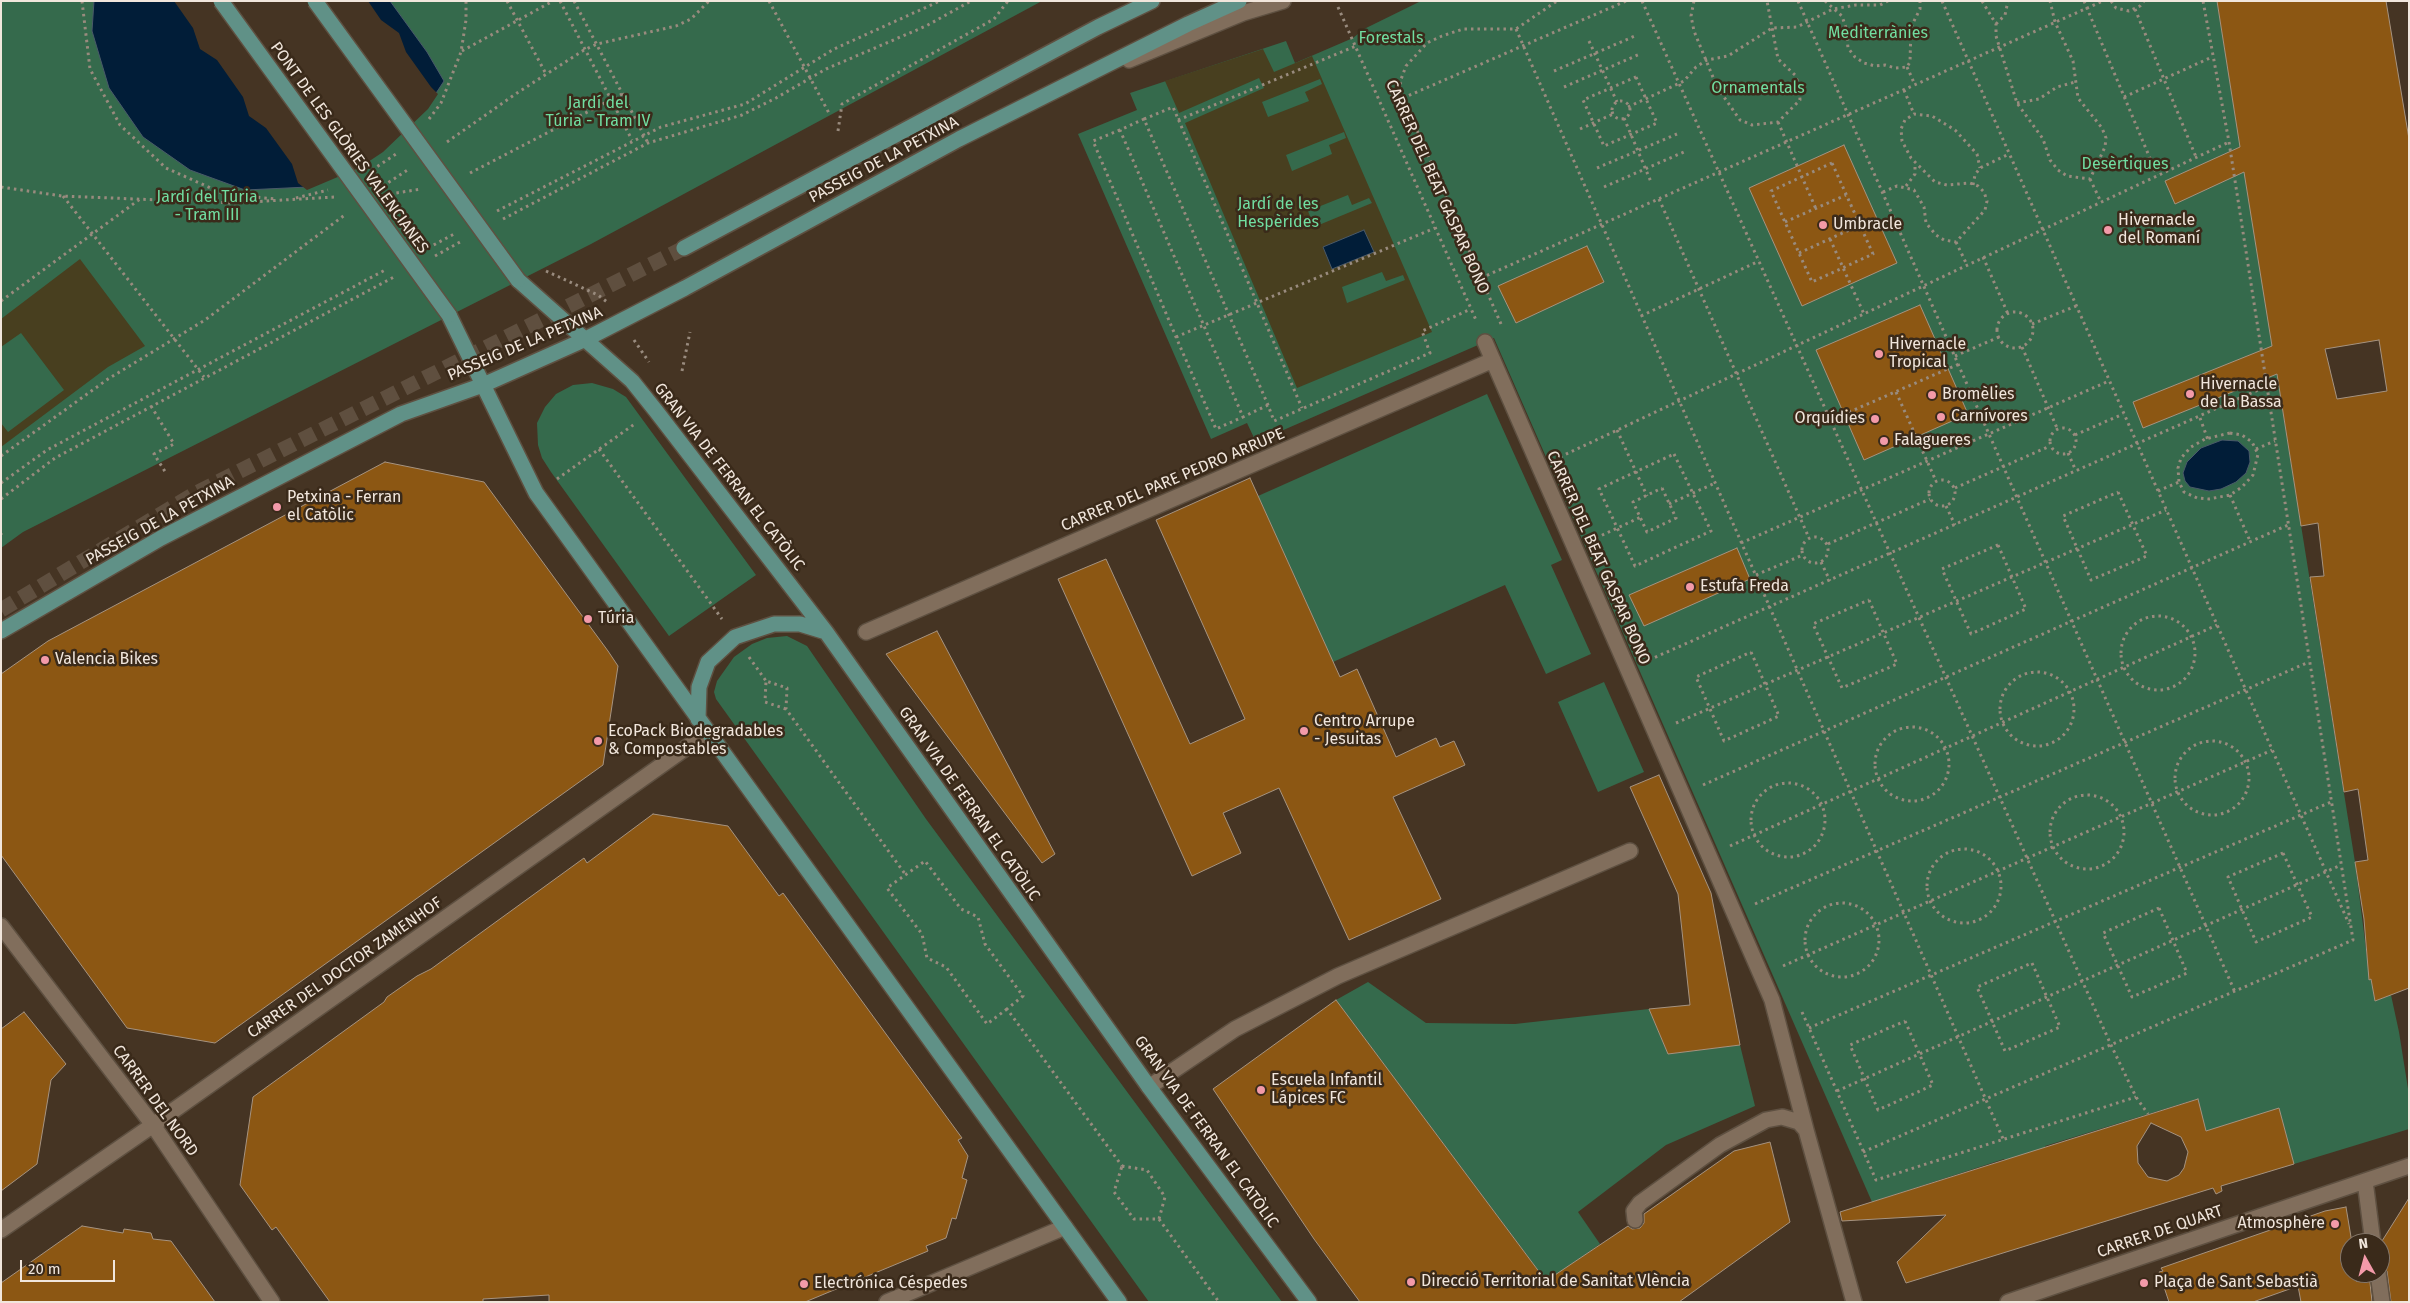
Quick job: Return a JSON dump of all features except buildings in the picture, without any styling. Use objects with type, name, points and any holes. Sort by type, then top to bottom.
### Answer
[{"type":"main road","name":"PONT DE LES GLÒRIES VALENCIANES","points":[[221,1],[449,315],[483,385]]},
{"type":"main road","name":"GRAN VIA DE FERRAN EL CATÒLIC","points":[[315,1],[518,280],[632,381],[826,632],[1150,1087],[1309,1302]]},
{"type":"main road","name":"PASSEIG DE LA PETXINA","points":[[684,248],[1098,27],[1152,1]]},
{"type":"main road","name":"PASSEIG DE LA PETXINA","points":[[1,631],[161,538],[400,414],[483,385],[586,339],[677,292],[959,139],[1188,24],[1239,1]]},
{"type":"main road","points":[[483,385],[536,493],[707,733],[1119,1302]]},
{"type":"main road","points":[[698,719],[699,688],[708,662],[735,637],[774,624],[800,624],[826,632]]},
{"type":"street","name":"PASSEIG DE LA PETXINA","points":[[1063,87],[1243,13],[1282,1]]},
{"type":"street","name":"CARRER DEL BEAT GASPAR BONO","points":[[1485,342],[1772,1000],[1854,1302]]},
{"type":"street","name":"CARRER DEL PARE PEDRO ARRUPE","points":[[866,632],[1493,360]]},
{"type":"street","name":"CARRER DEL DOCTOR ZAMENHOF","points":[[1,1230],[153,1125],[707,733]]},
{"type":"street","points":[[1150,1087],[1235,1029],[1338,976],[1630,851]]},
{"type":"street","name":"CARRER DEL NORD","points":[[1,926],[153,1125],[272,1302]]},
{"type":"street","points":[[1635,1220],[1634,1211],[1640,1203],[1720,1145],[1766,1120],[1782,1117],[1799,1122],[1806,1130]]},
{"type":"street","name":"CARRER DE QUART","points":[[2008,1302],[2038,1297],[2409,1166]]},
{"type":"street","points":[[2364,1181],[2372,1233]]},
{"type":"street","points":[[887,1302],[1065,1227]]},
{"type":"street","points":[[2379,1283],[2382,1302]]},
{"type":"path","points":[[1,187],[62,196],[233,203],[287,200],[224,194],[166,168],[120,125],[90,69],[82,1]]},
{"type":"path","points":[[507,1],[546,74]]},
{"type":"path","points":[[462,52],[553,1]]},
{"type":"path","points":[[560,1],[632,140]]},
{"type":"path","points":[[574,1],[648,143]]},
{"type":"path","points":[[769,1],[830,116]]},
{"type":"path","points":[[838,131],[842,104],[994,19],[1008,1]]},
{"type":"path","points":[[1557,1],[1516,29],[1463,29],[1427,43],[1406,66],[1400,82],[1403,98],[1626,1]]},
{"type":"path","points":[[1642,1],[2082,980],[2136,1097],[2148,1114]]},
{"type":"path","points":[[1694,1],[1691,16],[1694,31],[1717,87],[1740,120],[1752,124],[1778,122],[1800,100],[1799,85],[1795,75],[1778,59],[1767,1]]},
{"type":"path","points":[[1798,1],[2235,992]]},
{"type":"path","points":[[1826,1],[1842,16],[1846,28],[1848,48],[1855,57],[1864,63],[1875,66],[1906,67]]},
{"type":"path","points":[[1628,107],[1679,84],[1707,60],[1728,56],[1772,28],[1797,27],[1833,9],[1880,5],[1888,1]]},
{"type":"path","points":[[1906,67],[1912,54],[1912,27],[1920,9],[1920,1]]},
{"type":"path","points":[[1942,1],[2351,929]]},
{"type":"path","points":[[1982,1],[1996,24],[1996,36],[2017,103],[2043,139],[2050,160],[2066,176],[2090,179]]},
{"type":"path","points":[[1996,24],[2005,15],[2008,1]]},
{"type":"path","points":[[2050,1],[2056,22],[2073,61],[2078,98],[2102,128],[2106,138],[2105,147],[2090,179]]},
{"type":"path","points":[[2084,1],[2158,175]]},
{"type":"path","points":[[1481,278],[2103,1]]},
{"type":"path","points":[[2110,1],[2122,10],[2135,9],[2144,1]]},
{"type":"path","points":[[1863,1152],[2353,940],[2229,142],[2203,1]]},
{"type":"path","name":"CARRER DEL BEAT GASPAR BONO","points":[[1338,7],[1485,342]]},
{"type":"path","points":[[2135,9],[2196,157]]},
{"type":"path","points":[[1516,29],[2004,1141]]},
{"type":"path","points":[[1554,71],[1635,36]]},
{"type":"path","points":[[1590,41],[1617,102]]},
{"type":"path","points":[[1178,120],[1356,46]]},
{"type":"path","points":[[1564,87],[1640,54]]},
{"type":"path","points":[[2124,97],[2212,57]]},
{"type":"path","points":[[1906,67],[1915,85]]},
{"type":"path","points":[[1636,76],[1657,123],[1604,146],[1584,100],[1610,88],[1636,76]]},
{"type":"path","points":[[2017,103],[2039,99],[2057,87],[2075,82]]},
{"type":"path","points":[[1904,90],[1914,114]]},
{"type":"path","points":[[1617,102],[1622,102],[1628,107]]},
{"type":"path","points":[[1617,102],[1612,109],[1616,118],[1624,118],[1628,114],[1628,107]]},
{"type":"path","points":[[1268,404],[1216,429],[1093,141],[1173,107],[1302,408]]},
{"type":"path","points":[[1580,129],[1613,114]]},
{"type":"path","points":[[1956,242],[1986,210],[1987,201],[1984,192],[1973,184],[1946,185],[1935,182],[1915,163],[1902,141],[1901,129],[1905,120],[1914,114],[1932,116],[1955,130],[1976,154],[1980,168]]},
{"type":"path","points":[[1624,118],[1651,182]]},
{"type":"path","points":[[1144,119],[1274,421],[1430,353],[1422,331],[1471,309]]},
{"type":"path","points":[[1778,122],[1816,209]]},
{"type":"path","points":[[1120,130],[1243,417]]},
{"type":"path","points":[[1597,168],[1677,134]]},
{"type":"path","points":[[1559,457],[2229,142]]},
{"type":"path","points":[[1604,187],[1686,151]]},
{"type":"path","points":[[1973,184],[1975,175],[1980,168],[2010,154]]},
{"type":"path","points":[[1832,162],[1846,195],[1874,254],[1812,282],[1770,191],[1832,162]]},
{"type":"path","points":[[1906,186],[1915,174],[1915,163]]},
{"type":"path","points":[[2090,179],[2101,202]]},
{"type":"path","points":[[1883,192],[1897,186],[1906,186],[1914,190],[1924,207],[1926,223],[1936,235],[1944,240],[1956,242]]},
{"type":"path","points":[[1785,222],[1846,195]]},
{"type":"path","points":[[62,196],[204,377]]},
{"type":"path","points":[[1,300],[140,199]]},
{"type":"path","points":[[1660,199],[1809,538]]},
{"type":"path","points":[[1799,253],[1860,225]]},
{"type":"path","points":[[1176,337],[1435,228]]},
{"type":"path","points":[[1830,239],[1864,314]]},
{"type":"path","points":[[1956,242],[1967,265]]},
{"type":"path","points":[[1983,257],[2008,314]]},
{"type":"path","points":[[1641,316],[1759,261]]},
{"type":"path","points":[[542,269],[598,295]]},
{"type":"path","points":[[2032,324],[2076,306]]},
{"type":"path","points":[[2019,313],[2029,318],[2032,324],[2032,334],[2027,344],[2022,347],[2011,348],[2001,342],[1997,332],[2000,321],[2008,314],[2019,313]]},
{"type":"path","points":[[682,371],[690,332]]},
{"type":"path","points":[[1955,356],[1999,337]]},
{"type":"path","points":[[2022,347],[2057,428]]},
{"type":"path","points":[[1831,420],[1959,364]]},
{"type":"path","points":[[1741,543],[2110,381]]},
{"type":"path","points":[[1649,661],[2137,444],[2200,418],[2266,386]]},
{"type":"path","points":[[1896,392],[1936,481]]},
{"type":"path","points":[[151,406],[174,444],[154,454],[166,473]]},
{"type":"path","points":[[2075,435],[2123,414]]},
{"type":"path","points":[[2200,418],[2208,440]]},
{"type":"path","points":[[557,479],[641,420]]},
{"type":"path","points":[[2057,428],[2069,428],[2075,435],[2076,443],[2068,453],[2056,452],[2050,446],[2050,434],[2057,428]]},
{"type":"path","points":[[1617,430],[1647,496]]},
{"type":"path","points":[[2219,434],[2236,434],[2252,442],[2256,449],[2256,465],[2253,475],[2242,488],[2230,495],[2209,499],[2197,498],[2184,492],[2179,482],[2178,468],[2182,458],[2191,447],[2219,434]]},
{"type":"path","points":[[2256,449],[2275,441]]},
{"type":"path","points":[[1954,488],[2050,446]]},
{"type":"path","points":[[599,449],[725,624]]},
{"type":"path","points":[[2068,453],[2076,471]]},
{"type":"path","points":[[1674,454],[1693,493],[1711,531],[1635,566],[1599,489],[1674,454]]},
{"type":"path","points":[[1936,481],[1949,481],[1954,488],[1953,500],[1946,506],[1935,505],[1930,499],[1928,491],[1936,481]]},
{"type":"path","points":[[1669,504],[1714,482]]},
{"type":"path","points":[[2158,491],[2179,482]]},
{"type":"path","points":[[1662,488],[1669,504],[1676,518],[1647,532],[1633,502],[1662,488]]},
{"type":"path","points":[[2118,492],[2146,556],[2091,580],[2077,549],[2063,516],[2118,492]]},
{"type":"path","points":[[2230,495],[2250,541]]},
{"type":"path","points":[[1828,544],[1930,499]]},
{"type":"path","points":[[1946,506],[1955,525]]},
{"type":"path","points":[[1676,723],[2166,510]]},
{"type":"path","points":[[1595,538],[1640,517]]},
{"type":"path","points":[[1703,785],[2191,566],[2288,525]]},
{"type":"path","points":[[1809,538],[1821,538],[1828,544],[1827,556],[1822,562],[1813,564],[1803,555],[1803,544],[1809,538]]},
{"type":"path","points":[[1998,545],[2026,609],[1971,634],[1956,601],[1942,569],[1998,545]]},
{"type":"path","points":[[1756,575],[1803,555]]},
{"type":"path","points":[[1822,562],[1830,580]]},
{"type":"path","points":[[1869,600],[1884,633],[1897,664],[1842,688],[1814,624],[1869,600]]},
{"type":"path","points":[[2151,616],[2164,616],[2175,619],[2185,627],[2192,637],[2196,649],[2195,661],[2191,672],[2183,682],[2172,688],[2148,689],[2137,683],[2124,668],[2121,651],[2124,639],[2130,628],[2140,621],[2151,616]]},
{"type":"path","points":[[1730,846],[2217,625]]},
{"type":"path","points":[[744,650],[766,681],[787,688],[786,709]]},
{"type":"path","points":[[1751,652],[1780,716],[1724,741],[1710,708],[1696,677],[1751,652]]},
{"type":"path","points":[[1755,904],[2310,662]]},
{"type":"path","points":[[2030,672],[2054,675],[2064,682],[2070,692],[2074,705],[2074,717],[2069,728],[2061,738],[2050,744],[2026,745],[2015,739],[2002,722],[1999,707],[2002,695],[2009,684],[2018,676],[2030,672]]},
{"type":"path","points":[[766,681],[764,702],[786,709],[906,874]]},
{"type":"path","points":[[1905,727],[1923,728],[1939,738],[1945,749],[1949,759],[1948,772],[1944,783],[1926,799],[1913,802],[1901,800],[1890,794],[1878,779],[1874,762],[1877,750],[1884,739],[1893,731],[1905,727]]},
{"type":"path","points":[[2205,741],[2223,743],[2239,752],[2246,762],[2250,774],[2249,786],[2244,798],[2226,813],[2213,816],[2201,814],[2190,808],[2181,799],[2178,792],[2175,776],[2177,764],[2184,753],[2194,745],[2205,741]]},
{"type":"path","points":[[1782,966],[2272,750]]},
{"type":"path","points":[[1793,782],[1805,786],[1815,793],[1822,804],[1825,815],[1822,833],[1812,848],[1801,854],[1789,857],[1777,855],[1766,850],[1754,835],[1751,817],[1753,805],[1769,787],[1793,782]]},
{"type":"path","points":[[2084,794],[2096,795],[2106,799],[2116,807],[2122,817],[2124,839],[2120,850],[2103,866],[2092,869],[2069,864],[2060,857],[2053,847],[2050,836],[2050,824],[2055,813],[2072,797],[2084,794]]},
{"type":"path","points":[[1809,1028],[2331,802]]},
{"type":"path","points":[[1961,849],[1973,850],[1985,855],[1998,871],[2002,885],[2000,896],[1988,914],[1979,920],[1968,923],[1951,921],[1937,912],[1930,902],[1927,892],[1931,868],[1939,858],[1949,852],[1961,849]]},
{"type":"path","points":[[2283,853],[2312,917],[2256,942],[2242,909],[2228,877],[2283,853]]},
{"type":"path","points":[[925,861],[961,909],[978,917],[985,944],[1023,996],[1007,1009],[987,1024],[946,967],[927,958],[922,934],[887,888],[925,861]]},
{"type":"path","points":[[1837,1091],[2341,865]]},
{"type":"path","points":[[1839,902],[1851,903],[1862,908],[1877,925],[1880,937],[1879,949],[1867,968],[1857,974],[1846,977],[1824,972],[1814,965],[1808,955],[1805,938],[1810,921],[1827,906],[1839,902]]},
{"type":"path","points":[[2158,908],[2187,973],[2132,997],[2117,965],[2103,933],[2158,908]]},
{"type":"path","points":[[2032,963],[2060,1027],[2005,1051],[1992,1021],[1977,987],[2032,963]]},
{"type":"path","points":[[1007,1009],[1122,1166],[1147,1170],[1166,1197],[1159,1219]]},
{"type":"path","points":[[1905,1021],[1933,1086],[1878,1110],[1864,1079],[1850,1045],[1905,1021]]},
{"type":"path","points":[[1876,1180],[2004,1141],[2136,1097]]},
{"type":"path","points":[[1122,1166],[1114,1192],[1134,1219],[1159,1219]]},
{"type":"path","points":[[1159,1219],[1220,1302]]},
{"type":"green space","name":"Jardí del Túria - Tram III","points":[[1,1],[1042,1],[591,244],[23,532],[1,548]]},
{"type":"green space","points":[[1421,1],[2217,1],[2355,862],[2367,957],[2375,1001],[2391,995],[2409,1095],[2409,1129],[2294,1164],[2279,1109],[2206,1131],[2197,1099],[2045,1146],[2046,1151],[2009,1166],[2004,1159],[1872,1202],[1494,338],[1256,442],[1247,423],[1211,439],[1078,134],[1137,110],[1130,93],[1286,41],[1295,63],[1353,38],[1364,29]]},
{"type":"green space","points":[[592,383],[613,389],[626,397],[756,575],[669,636],[551,472],[542,458],[538,445],[537,423],[545,407],[556,394],[573,385]]},
{"type":"green space","points":[[1487,394],[1562,560],[1551,565],[1591,654],[1546,674],[1505,585],[1333,662],[1258,496]]},
{"type":"green space","points":[[787,636],[807,646],[926,819],[1282,1302],[1149,1302],[716,699],[714,692],[717,681],[734,657],[752,644],[767,638]]},
{"type":"green space","points":[[1604,682],[1644,772],[1598,792],[1558,702]]},
{"type":"green space","points":[[1368,982],[1426,1023],[1515,1024],[1649,1009],[1668,1054],[1740,1045],[1755,1106],[1666,1145],[1578,1212],[1600,1244],[1547,1282],[1336,1000]]},
{"type":"sand","points":[[1263,49],[1274,72],[1312,56],[1432,332],[1297,388],[1185,123],[1264,88],[1259,78],[1179,113],[1165,81]],"holes":[[[1320,79],[1322,84],[1305,92],[1309,101],[1268,117],[1262,102]],[[1344,132],[1346,138],[1329,145],[1332,154],[1292,171],[1286,155]],[[1348,195],[1352,205],[1369,198],[1372,203],[1314,227],[1308,211]],[[1382,272],[1386,281],[1403,275],[1405,280],[1347,303],[1342,287]]]},
{"type":"sand","points":[[80,259],[145,346],[108,367],[1,447],[1,423],[8,432],[64,390],[21,333],[1,347],[1,319]]},
{"type":"water","points":[[94,1],[390,1],[427,52],[444,81],[427,107],[308,187],[245,190],[190,170],[143,137],[109,88],[92,31]]},
{"type":"water","points":[[1364,230],[1374,252],[1332,269],[1323,247]]},
{"type":"water","points":[[2222,440],[2238,441],[2249,451],[2250,462],[2246,473],[2236,482],[2221,489],[2209,491],[2190,487],[2185,481],[2183,473],[2187,462],[2201,448]]},
{"type":"pier","points":[[174,1],[368,1],[381,20],[399,33],[406,52],[438,94],[428,109],[383,152],[359,168],[307,190],[298,183],[292,164],[266,128],[249,116],[243,97],[217,60],[200,49],[193,28]]},
{"type":"tunnel","points":[[1,610],[196,493],[684,248]]},
{"type":"place","name":"Umbracle","points":[[1823,225]]},
{"type":"place","name":"Hivernacle del Romaní","points":[[2108,230]]},
{"type":"place","name":"Hivernacle Tropical","points":[[1879,354]]},
{"type":"place","name":"Hivernacle de la Bassa","points":[[2190,394]]},
{"type":"place","name":"Bromèlies","points":[[1932,395]]},
{"type":"place","name":"Carnívores","points":[[1941,417]]},
{"type":"place","name":"Orquídies","points":[[1875,419]]},
{"type":"place","name":"Falagueres","points":[[1884,441]]},
{"type":"place","name":"Petxina - Ferran el Catòlic","points":[[277,507]]},
{"type":"place","name":"Estufa Freda","points":[[1690,587]]},
{"type":"place","name":"Túria","points":[[588,619]]},
{"type":"place","name":"Valencia Bikes","points":[[45,660]]},
{"type":"place","name":"Centro Arrupe - Jesuitas","points":[[1304,731]]},
{"type":"place","name":"EcoPack Biodegradables & Compostables","points":[[598,741]]},
{"type":"place","name":"Escuela Infantil Lápices FC","points":[[1261,1090]]},
{"type":"place","name":"Atmosphère","points":[[2335,1224]]},
{"type":"place","name":"Direcció Territorial de Sanitat Vlència","points":[[1411,1282]]},
{"type":"place","name":"Plaça de Sant Sebastià","points":[[2144,1283]]},
{"type":"place","name":"Electrónica Céspedes","points":[[804,1284]]},
{"type":"park label","name":"Mediterrànies","points":[[1878,34]]},
{"type":"park label","name":"Forestals","points":[[1391,39]]},
{"type":"park label","name":"Ornamentals","points":[[1758,89]]},
{"type":"park label","name":"Jardí del Túria - Tram IV","points":[[598,113]]},
{"type":"park label","name":"Desèrtiques","points":[[2125,165]]},
{"type":"park label","name":"Jardí de les Hespèrides","points":[[1278,214]]}]
